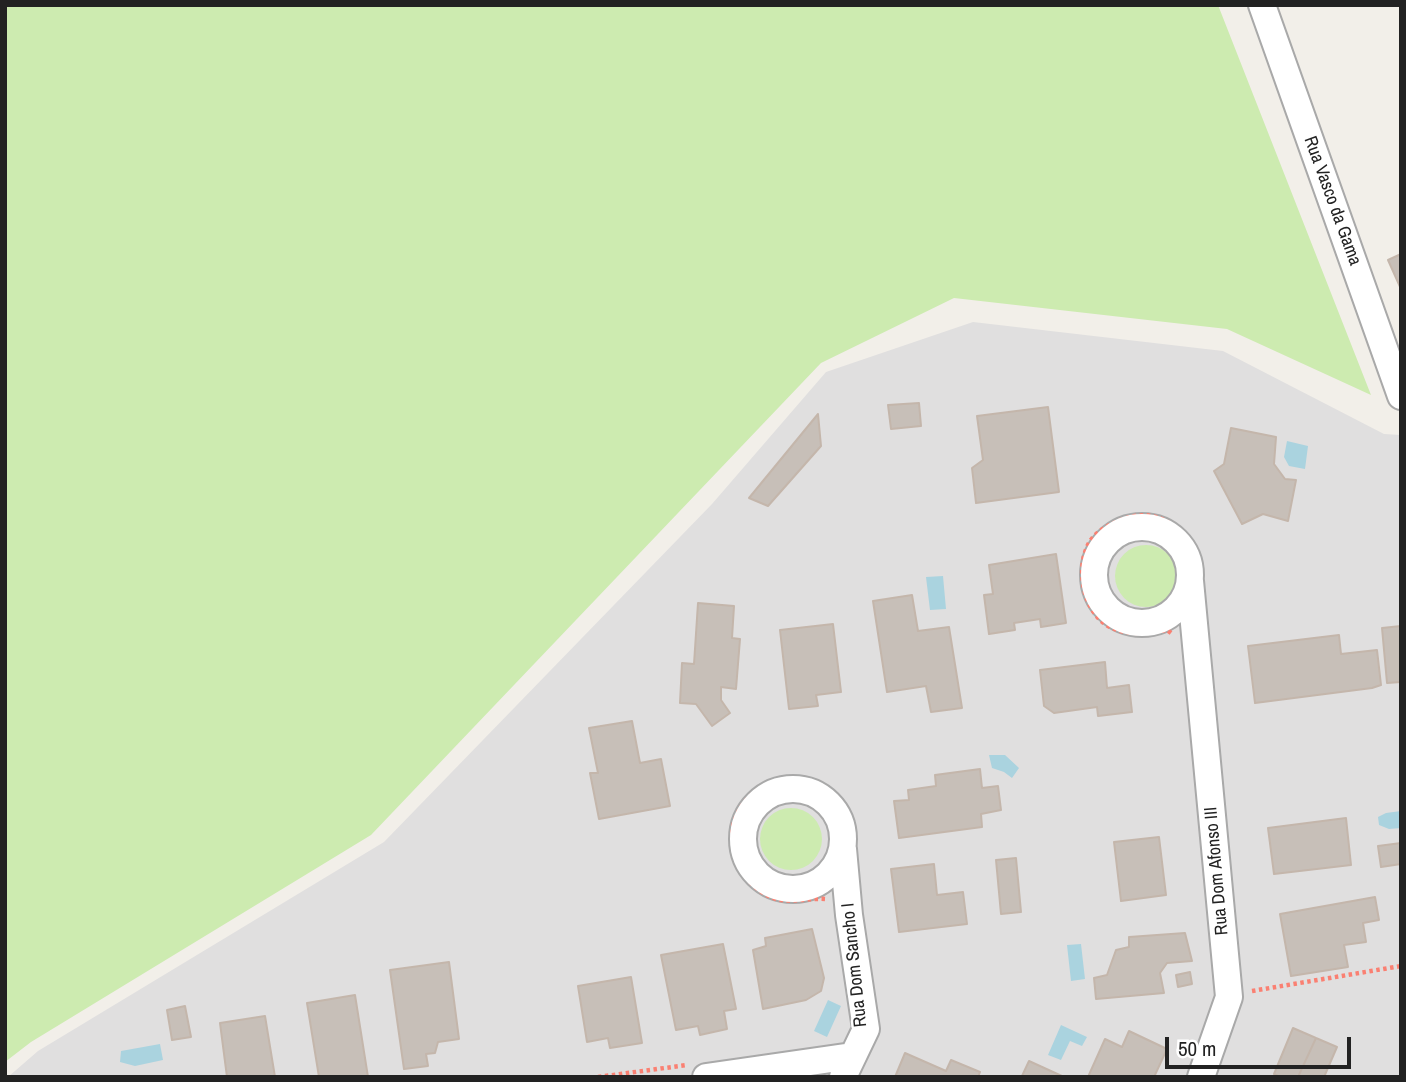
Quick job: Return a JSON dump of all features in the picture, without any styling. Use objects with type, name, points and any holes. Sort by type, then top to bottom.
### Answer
[{"type":"street","name":"Rua Vasco da Gama","points":[[1262,5],[1401,396]]},
{"type":"street","points":[[1190,581],[1186,596],[1176,610],[1164,619],[1146,624],[1116,617],[1103,606],[1095,590],[1093,574],[1096,558],[1104,544],[1116,534],[1131,528],[1144,527],[1160,530],[1174,539],[1185,552],[1189,564],[1197,661]]},
{"type":"street","points":[[1164,619],[1183,624],[1197,661]]},
{"type":"street","name":"Rua Dom Afonso III","points":[[1197,661],[1229,997],[1201,1077]]},
{"type":"street","name":"Rua Dom Sancho I","points":[[832,901],[797,890],[779,888],[763,880],[747,861],[742,844],[743,830],[749,813],[761,800],[776,791],[804,789],[823,798],[836,811],[847,837],[832,901],[866,1029],[848,1067]]},
{"type":"street","points":[[832,901],[831,873],[841,858],[847,837]]},
{"type":"street","points":[[699,1070],[765,1073],[848,1067]]},
{"type":"path","points":[[832,901],[777,899],[754,885],[740,867],[733,837],[734,822],[755,791],[768,783],[790,778],[806,781],[836,797],[845,808],[847,837]]},
{"type":"path","points":[[1244,993],[1401,966]]},
{"type":"path","points":[[598,1077],[699,1070]]},
{"type":"shaded area","points":[[973,322],[1223,351],[1384,434],[1401,435],[1401,1077],[8,1077],[38,1051],[384,842],[712,504],[826,372]]},
{"type":"green space","points":[[5,5],[1218,5],[1371,395],[1227,329],[954,298],[821,363],[371,835],[31,1042],[5,1062]]},
{"type":"green space","points":[[1146,545],[1158,547],[1168,554],[1175,564],[1175,588],[1168,598],[1158,605],[1146,607],[1134,605],[1124,598],[1117,588],[1115,576],[1117,564],[1124,554],[1134,547]]},
{"type":"green space","points":[[791,808],[803,810],[813,817],[820,827],[820,851],[813,861],[803,868],[791,870],[779,868],[769,861],[762,851],[760,839],[762,827],[769,817],[779,810]]},
{"type":"water","points":[[1287,441],[1308,446],[1305,469],[1289,466],[1284,457]]},
{"type":"water","points":[[943,576],[946,609],[930,610],[926,577]]},
{"type":"water","points":[[989,755],[1005,755],[1019,768],[1012,778],[992,768]]},
{"type":"water","points":[[1401,811],[1401,828],[1389,829],[1379,825],[1378,817]]},
{"type":"water","points":[[1081,944],[1085,979],[1071,981],[1067,945]]},
{"type":"water","points":[[828,1000],[841,1006],[827,1037],[814,1031]]},
{"type":"water","points":[[1061,1025],[1087,1037],[1082,1046],[1070,1041],[1061,1060],[1048,1055]]},
{"type":"water","points":[[160,1044],[163,1060],[135,1066],[120,1062],[121,1051]]},
{"type":"building","points":[[1401,254],[1401,289],[1388,260]]},
{"type":"building","points":[[919,403],[921,426],[891,429],[888,405]]},
{"type":"building","points":[[1048,407],[1059,492],[976,503],[972,468],[983,460],[977,416]]},
{"type":"building","points":[[818,414],[821,446],[768,506],[749,498]]},
{"type":"building","points":[[1231,428],[1276,437],[1274,464],[1285,479],[1296,480],[1288,521],[1263,514],[1242,524],[1214,471],[1224,464]]},
{"type":"building","points":[[1056,554],[1066,623],[1041,627],[1040,619],[1014,623],[1015,630],[989,634],[984,595],[993,594],[989,565]]},
{"type":"building","points":[[912,595],[918,631],[949,627],[962,708],[931,712],[926,686],[887,692],[873,601]]},
{"type":"building","points":[[698,603],[734,606],[732,638],[740,639],[736,689],[721,687],[721,700],[730,713],[712,726],[696,704],[680,703],[682,663],[694,664]]},
{"type":"building","points":[[833,624],[841,692],[816,695],[818,706],[789,709],[780,630]]},
{"type":"building","points":[[1401,626],[1401,682],[1387,683],[1382,628]]},
{"type":"building","points":[[1339,635],[1341,654],[1377,650],[1381,685],[1255,703],[1248,646]]},
{"type":"building","points":[[1105,662],[1107,688],[1129,685],[1132,712],[1098,716],[1097,707],[1054,713],[1044,706],[1040,670]]},
{"type":"building","points":[[632,721],[640,763],[661,759],[670,806],[599,819],[590,773],[598,773],[589,728]]},
{"type":"building","points":[[980,769],[982,788],[998,786],[1001,810],[981,814],[982,827],[899,838],[894,801],[909,800],[908,790],[936,786],[935,775]]},
{"type":"building","points":[[1346,818],[1351,865],[1274,874],[1268,828]]},
{"type":"building","points":[[1159,837],[1166,895],[1121,901],[1114,842]]},
{"type":"building","points":[[1401,843],[1401,864],[1381,867],[1378,846]]},
{"type":"building","points":[[1016,858],[1021,912],[1001,914],[996,860]]},
{"type":"building","points":[[934,864],[937,895],[963,892],[967,924],[899,932],[891,869]]},
{"type":"building","points":[[1375,897],[1379,920],[1363,923],[1366,942],[1344,945],[1348,967],[1291,976],[1280,914]]},
{"type":"building","points":[[812,929],[824,978],[821,991],[806,1000],[763,1009],[753,950],[766,946],[765,938]]},
{"type":"building","points":[[1185,933],[1192,961],[1167,963],[1160,973],[1164,993],[1096,999],[1094,978],[1107,975],[1116,950],[1129,947],[1129,937]]},
{"type":"building","points":[[723,944],[736,1009],[724,1011],[727,1029],[700,1035],[698,1026],[676,1030],[661,955]]},
{"type":"building","points":[[449,962],[459,1039],[438,1042],[435,1053],[426,1054],[428,1066],[404,1069],[390,970]]},
{"type":"building","points":[[1190,972],[1192,984],[1178,987],[1176,975]]},
{"type":"building","points":[[631,977],[642,1043],[610,1048],[608,1038],[587,1042],[578,986]]},
{"type":"building","points":[[355,995],[368,1077],[319,1077],[307,1003]]},
{"type":"building","points":[[185,1006],[191,1037],[172,1040],[167,1010]]},
{"type":"building","points":[[265,1016],[275,1077],[227,1077],[220,1023]]},
{"type":"building","points":[[1293,1028],[1316,1038],[1298,1077],[1280,1077],[1274,1074]]},
{"type":"building","points":[[1129,1031],[1167,1049],[1154,1077],[1088,1077],[1105,1039],[1122,1047]]},
{"type":"building","points":[[1316,1038],[1337,1047],[1324,1077],[1298,1077]]},
{"type":"building","points":[[905,1053],[946,1071],[951,1060],[980,1072],[978,1077],[895,1077]]},
{"type":"building","points":[[1029,1061],[1064,1077],[1024,1077],[1022,1076]]}]
